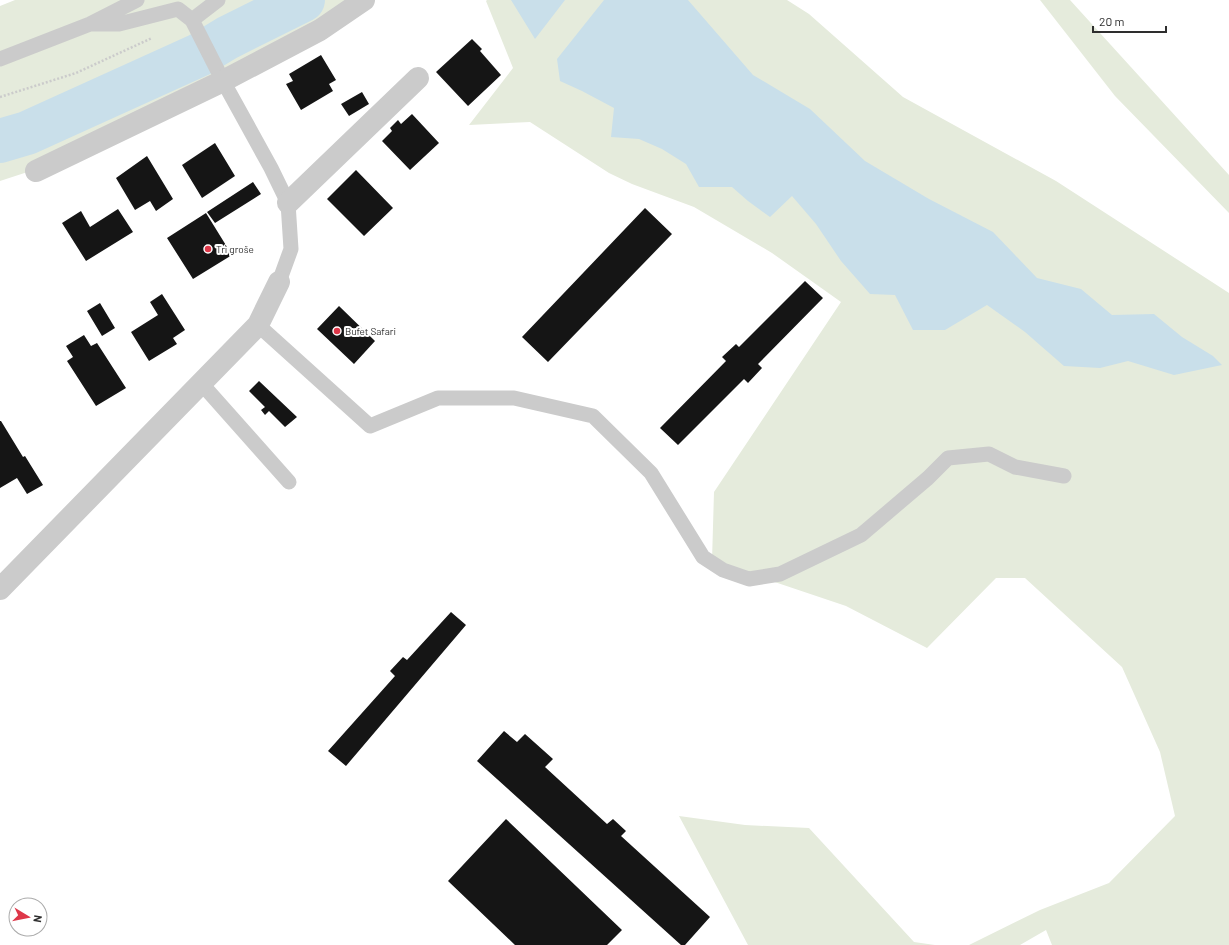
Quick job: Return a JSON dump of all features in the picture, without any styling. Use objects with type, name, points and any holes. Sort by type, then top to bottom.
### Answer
[{"type":"street","points":[[36,171],[223,81],[320,30],[364,0]]},
{"type":"street","points":[[288,203],[418,78]]},
{"type":"street","points":[[0,589],[258,325],[279,282]]},
{"type":"lane","points":[[0,59],[90,24],[137,0]]},
{"type":"lane","points":[[192,20],[218,0]]},
{"type":"lane","points":[[90,24],[119,24],[178,9],[192,20],[288,203],[291,249],[279,282]]},
{"type":"lane","points":[[258,325],[370,426],[438,398],[514,398],[593,416],[652,473],[703,557],[723,570],[749,578],[780,574],[861,535],[928,478],[948,458],[989,454],[1015,467],[1064,476]]},
{"type":"lane","points":[[201,383],[289,482]]},
{"type":"path","points":[[0,97],[76,73],[156,36]]},
{"type":"green space","points":[[15,0],[351,0],[98,149],[0,181],[0,6]]},
{"type":"green space","points":[[787,0],[809,14],[903,97],[1056,181],[1229,293],[1229,945],[1052,945],[1046,930],[1020,945],[969,945],[1040,910],[1109,883],[1175,816],[1160,752],[1122,667],[1025,578],[996,578],[927,648],[846,606],[712,561],[714,492],[841,302],[772,253],[694,207],[632,184],[609,173],[530,122],[469,125],[513,68],[486,1]]},
{"type":"green space","points":[[1040,0],[1070,0],[1229,175],[1229,213],[1115,96]]},
{"type":"green space","points":[[679,816],[745,825],[809,828],[914,942],[935,945],[748,945]]},
{"type":"water","points":[[511,0],[565,0],[535,39]]},
{"type":"water","points":[[604,0],[688,0],[753,75],[810,109],[865,161],[929,199],[993,232],[1037,278],[1081,289],[1112,315],[1154,314],[1182,337],[1213,356],[1222,365],[1174,375],[1128,361],[1100,368],[1064,366],[1025,332],[987,305],[945,330],[913,330],[895,295],[870,294],[841,261],[816,224],[792,196],[770,217],[732,187],[699,187],[686,164],[662,149],[639,139],[611,137],[614,108],[560,81],[557,59]]},
{"type":"building","points":[[472,39],[482,49],[480,51],[501,75],[468,106],[436,72]]},
{"type":"building","points":[[321,55],[336,80],[329,84],[333,91],[301,110],[286,84],[293,81],[289,74]]},
{"type":"building","points":[[362,92],[369,104],[349,116],[341,104]]},
{"type":"building","points":[[412,114],[439,143],[410,170],[382,141],[392,131],[390,128],[398,120],[401,124]]},
{"type":"building","points":[[215,143],[235,176],[202,198],[182,165]]},
{"type":"building","points":[[147,156],[173,199],[156,211],[150,201],[135,210],[116,178]]},
{"type":"building","points":[[356,170],[393,208],[364,236],[327,199]]},
{"type":"building","points":[[253,182],[261,194],[215,223],[207,212]]},
{"type":"building","points":[[645,208],[672,234],[548,362],[522,337]]},
{"type":"building","points":[[118,209],[133,232],[86,261],[62,223],[81,211],[90,227]]},
{"type":"building","points":[[206,213],[232,255],[193,279],[167,238]]},
{"type":"building","points":[[805,281],[823,298],[758,364],[762,368],[748,383],[744,379],[678,445],[660,428],[726,361],[722,357],[736,344],[739,347]]},
{"type":"building","points":[[162,294],[185,330],[173,338],[177,344],[149,361],[131,332],[158,315],[150,302]]},
{"type":"building","points":[[100,303],[115,328],[102,336],[87,311]]},
{"type":"building","points":[[339,306],[375,341],[354,364],[317,329]]},
{"type":"building","points":[[84,335],[91,346],[97,343],[126,388],[96,406],[67,361],[73,357],[66,346]]},
{"type":"building","points":[[259,381],[297,417],[285,427],[269,411],[265,415],[261,410],[265,407],[249,391]]},
{"type":"building","points":[[0,421],[23,457],[25,456],[43,485],[27,494],[17,478],[0,488]]},
{"type":"building","points":[[451,612],[466,625],[346,766],[328,751],[395,676],[390,671],[403,657],[407,660]]},
{"type":"building","points":[[504,731],[517,742],[525,734],[553,759],[545,767],[607,824],[613,819],[626,831],[621,836],[710,917],[685,945],[681,945],[477,761]]},
{"type":"building","points":[[506,819],[622,930],[607,945],[515,945],[448,881]]},
{"type":"waterway","points":[[0,141],[27,133],[199,55],[227,38],[303,0]]},
{"type":"place","name":"Tri groše","points":[[208,249]]},
{"type":"place","name":"Bufet Safari","points":[[337,331]]}]
